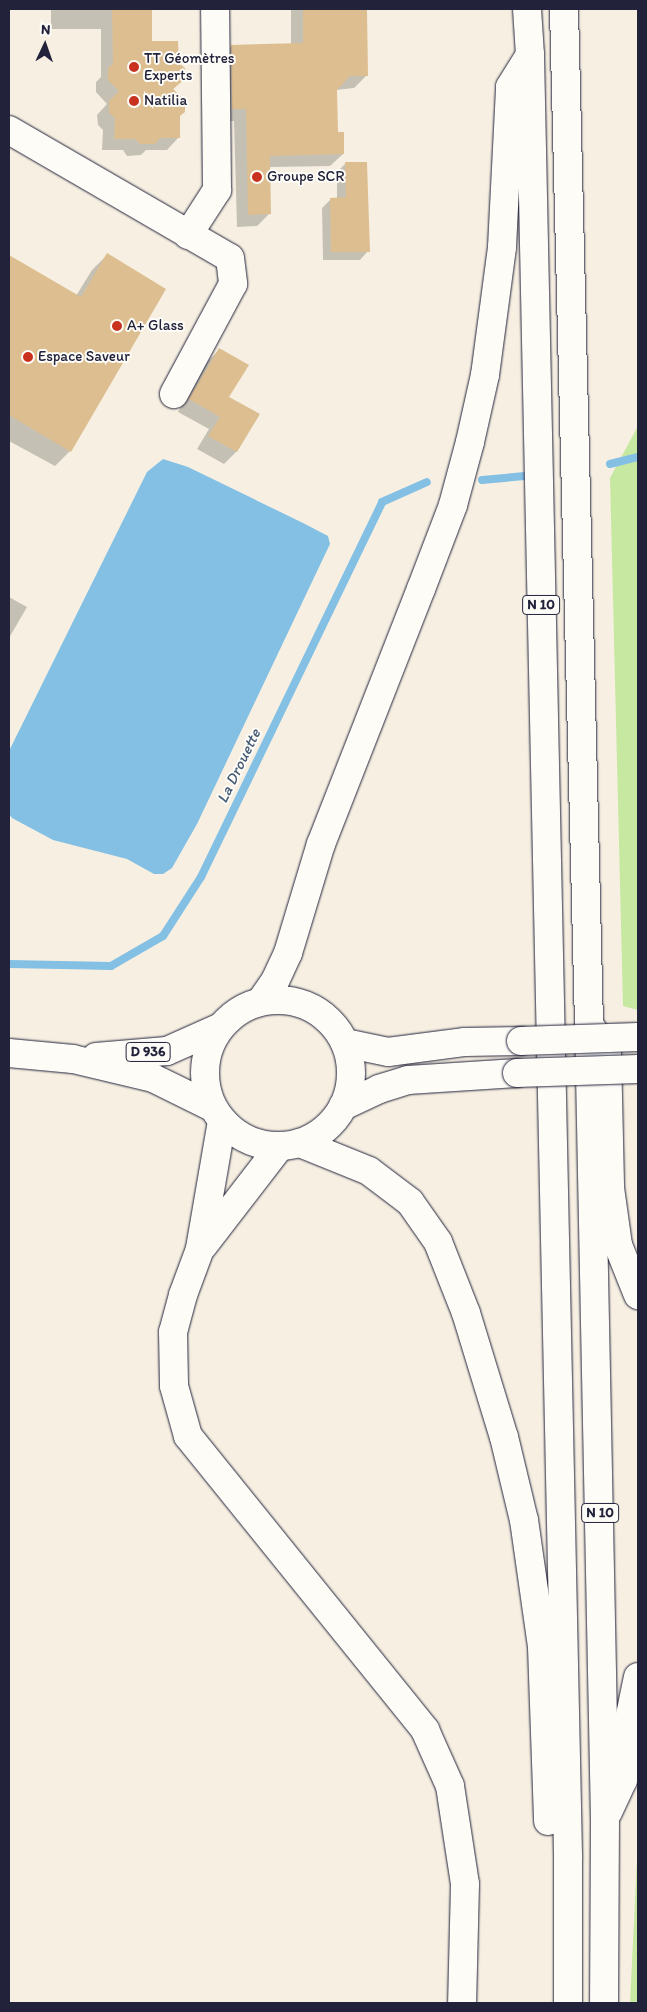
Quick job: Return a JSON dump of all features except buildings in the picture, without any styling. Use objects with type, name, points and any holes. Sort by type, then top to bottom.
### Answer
[{"type":"main road","points":[[188,235],[217,190],[215,9]]},
{"type":"main road","name":"N 10","points":[[527,9],[530,55],[568,1860],[568,2003]]},
{"type":"main road","name":"N 10","points":[[564,9],[589,1024],[604,1820],[604,2003]]},
{"type":"main road","points":[[261,1001],[275,981],[288,953],[321,844],[452,505],[485,375],[494,311],[506,193],[510,88],[530,55]]},
{"type":"main road","points":[[9,130],[230,258],[233,284],[174,394]]},
{"type":"main road","points":[[200,1249],[290,1144],[325,1128],[343,1106],[350,1086],[351,1065],[345,1043],[324,1015],[305,1004],[283,999],[261,1001],[238,1011],[219,1028],[207,1050],[204,1074],[217,1114],[200,1249],[182,1295],[173,1332],[174,1386],[188,1436],[425,1730],[450,1786],[465,1884],[462,2003]]},
{"type":"main road","points":[[589,1024],[607,1052],[610,1188],[618,1245],[638,1295]]},
{"type":"main road","name":"D 936","points":[[73,1060],[167,1051],[219,1028]]},
{"type":"main road","points":[[345,1043],[388,1052],[465,1042],[638,1037]]},
{"type":"main road","name":"D 936","points":[[9,1053],[73,1060],[153,1078],[217,1114]]},
{"type":"main road","points":[[343,1106],[379,1089],[408,1080],[516,1072],[638,1069]]},
{"type":"main road","points":[[217,1114],[246,1139],[290,1144],[369,1171],[410,1202],[438,1242],[466,1313],[504,1437],[524,1520],[542,1647],[548,1833],[568,1860]]},
{"type":"main road","points":[[604,1820],[623,1780],[629,1720],[638,1677]]},
{"type":"green space","points":[[638,426],[638,1010],[623,1006],[610,478]]},
{"type":"green space","points":[[638,1838],[638,2003],[630,2003]]},
{"type":"water","points":[[163,459],[188,467],[303,523],[328,536],[330,544],[197,824],[172,868],[163,874],[154,874],[127,859],[53,840],[12,818],[9,814],[9,751],[147,472]]},
{"type":"waterway","name":"La Drouette","points":[[610,464],[638,457]]},
{"type":"waterway","name":"La Drouette","points":[[482,480],[525,476]]},
{"type":"waterway","name":"La Drouette","points":[[9,964],[111,966],[163,936],[201,877],[382,502],[427,482]]},
{"type":"place","name":"TT Géomètres Experts","points":[[134,67]]},
{"type":"place","name":"Natilia","points":[[134,101]]},
{"type":"place","name":"Groupe SCR","points":[[257,177]]},
{"type":"place","name":"A+ Glass","points":[[117,326]]},
{"type":"place","name":"Espace Saveur","points":[[28,357]]}]
